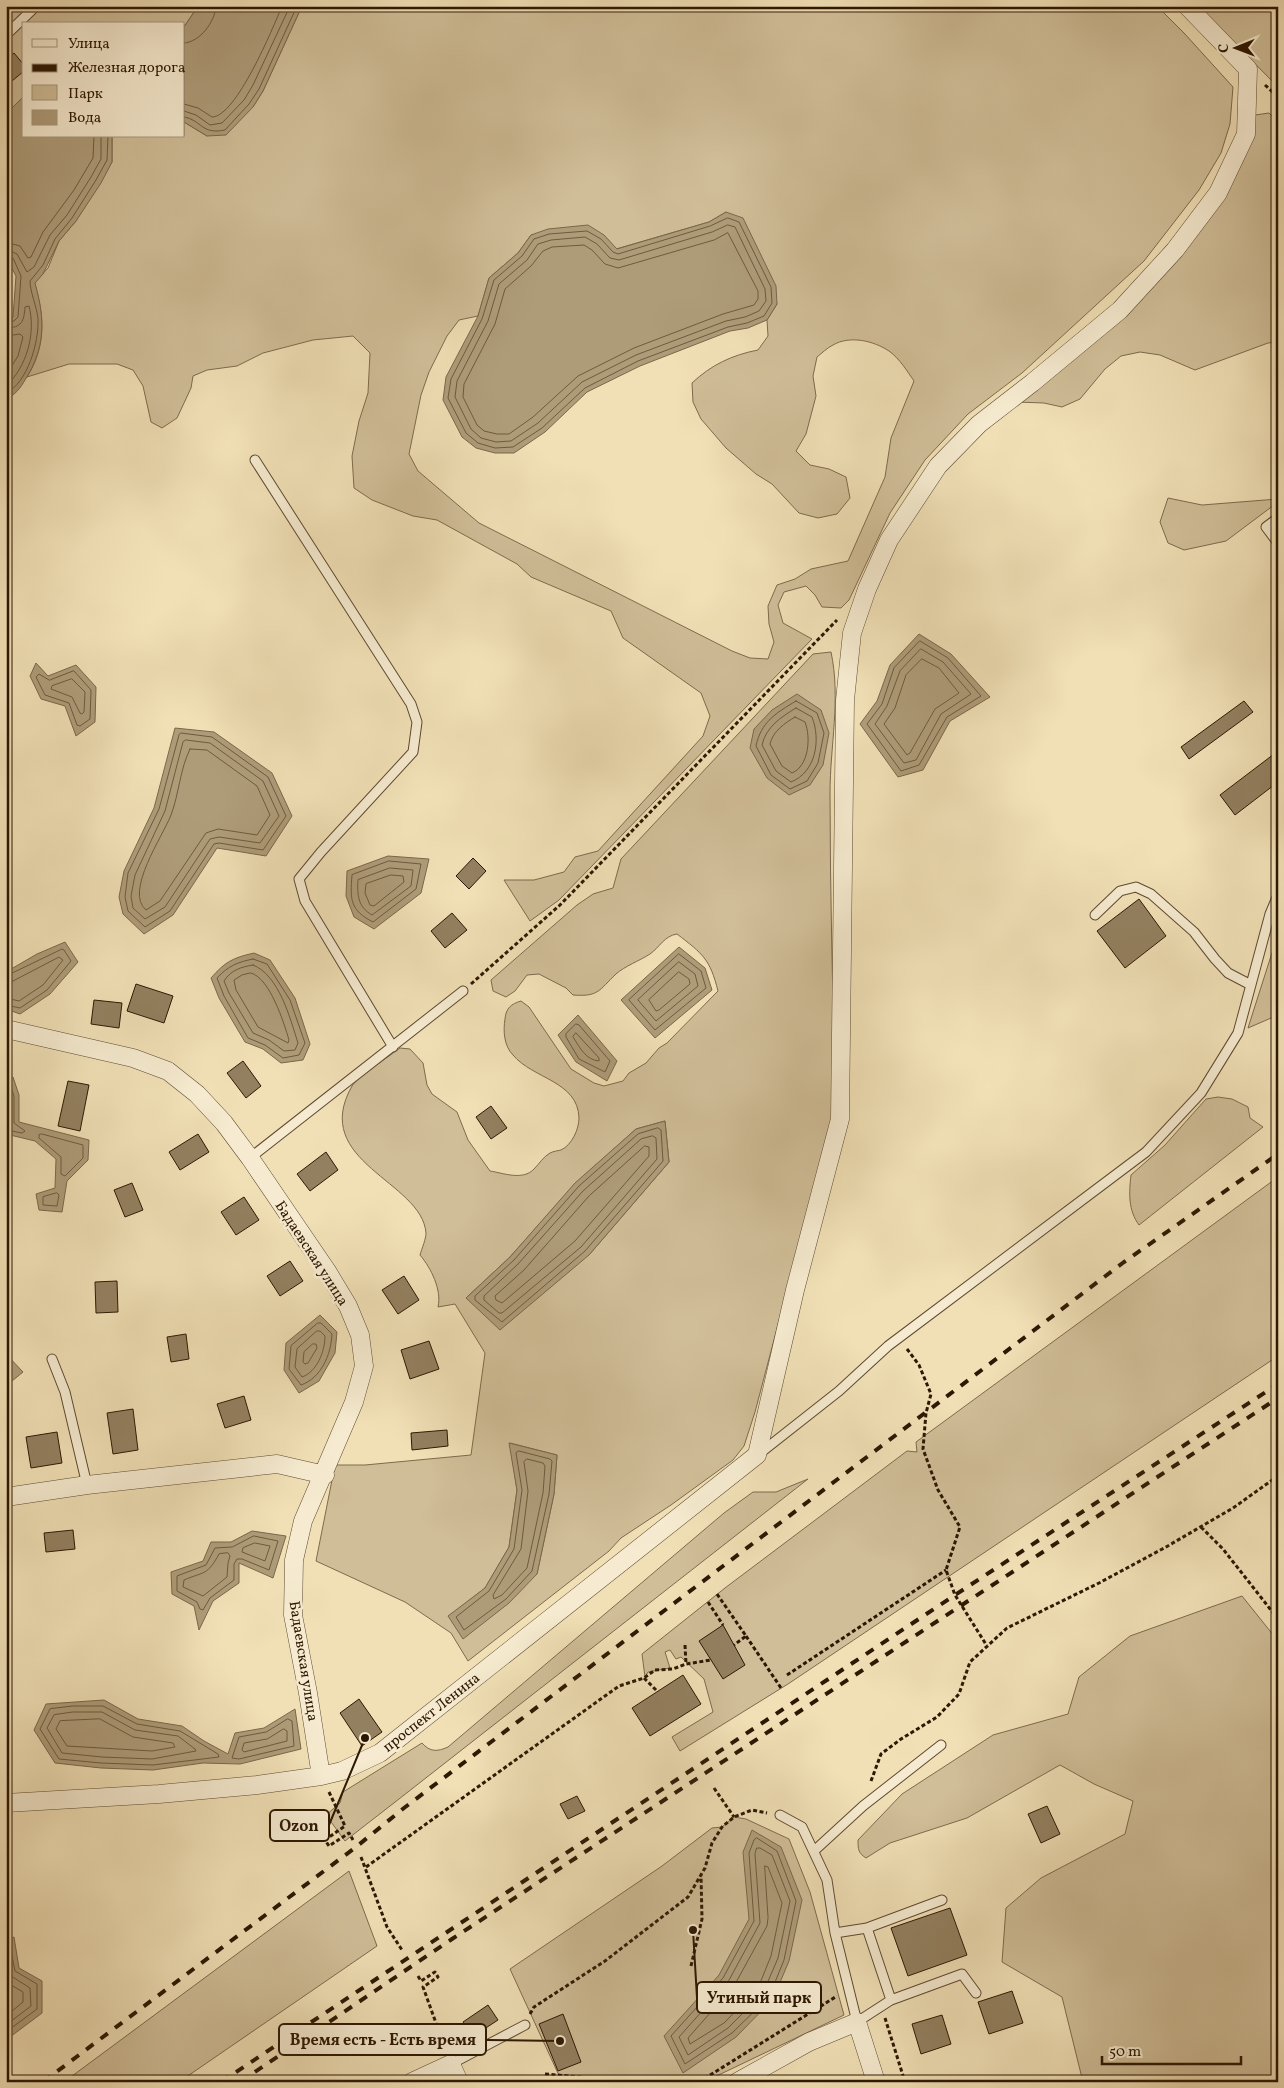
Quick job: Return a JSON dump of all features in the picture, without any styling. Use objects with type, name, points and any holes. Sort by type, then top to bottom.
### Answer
[{"type":"street","points":[[757,1456],[795,1290],[840,1119],[845,700],[852,633],[867,589],[889,540],[938,466],[979,424],[1120,310],[1175,250],[1218,193],[1246,134],[1248,69],[1187,6]]},
{"type":"street","name":"Бадаевская улица","points":[[6,1029],[133,1058],[168,1071],[197,1094],[224,1123],[250,1158],[327,1271],[348,1306],[360,1335],[364,1366],[354,1402],[325,1475],[303,1521],[294,1560],[293,1615],[321,1776]]},
{"type":"street","name":"проспект Ленина","points":[[6,1803],[159,1794],[257,1785],[321,1776],[342,1770],[380,1753],[757,1456]]},
{"type":"street","points":[[6,1497],[87,1485],[277,1464],[325,1475]]},
{"type":"street","points":[[738,2082],[809,2042],[857,2022],[876,2082]]},
{"type":"street","points":[[412,2082],[451,2064],[458,2082]]},
{"type":"lane","points":[[6,35],[36,6]]},
{"type":"lane","points":[[254,460],[411,704],[417,722],[413,752],[320,852],[299,879],[305,901],[393,1046]]},
{"type":"lane","points":[[1278,518],[1266,526],[1278,543]]},
{"type":"lane","points":[[1095,915],[1120,891],[1136,888],[1151,894],[1194,932],[1228,973],[1251,985]]},
{"type":"lane","points":[[757,1456],[839,1391],[899,1338],[1146,1152],[1201,1093],[1238,1033],[1270,914],[1278,895]]},
{"type":"lane","points":[[250,1158],[464,991]]},
{"type":"lane","points":[[52,1360],[65,1392],[87,1485]]},
{"type":"lane","points":[[814,1851],[863,1806],[941,1745]]},
{"type":"lane","points":[[780,1815],[802,1826],[827,1880],[835,1933],[857,2022],[891,2000],[962,1974],[976,1993]]},
{"type":"lane","points":[[835,1933],[867,1928],[942,1900]]},
{"type":"lane","points":[[867,1928],[891,2000]]},
{"type":"lane","points":[[451,2064],[525,2026]]},
{"type":"path","points":[[464,991],[560,905],[840,617]]},
{"type":"path","points":[[899,1338],[919,1365],[932,1394],[926,1413],[923,1450],[938,1490],[960,1527],[946,1570],[955,1595],[987,1646]]},
{"type":"path","points":[[863,1806],[881,1754],[937,1717],[959,1694],[970,1662],[1007,1628],[1100,1583],[1201,1527],[1233,1508],[1278,1476]]},
{"type":"path","points":[[1201,1527],[1223,1549],[1278,1619]]},
{"type":"path","points":[[787,1675],[946,1570]]},
{"type":"path","points":[[717,1594],[781,1688]]},
{"type":"path","points":[[708,1602],[722,1625]]},
{"type":"path","points":[[734,1645],[746,1636]]},
{"type":"path","points":[[685,1645],[686,1664]]},
{"type":"path","points":[[366,1867],[619,1686],[644,1678],[655,1670],[673,1669],[686,1664],[711,1660]]},
{"type":"path","points":[[644,1678],[657,1691]]},
{"type":"path","points":[[321,1776],[345,1826],[325,1840],[329,1846],[349,1832],[353,1840]]},
{"type":"path","points":[[714,1788],[734,1817]]},
{"type":"path","points":[[525,2026],[534,2008],[605,1962],[688,1897],[705,1868],[712,1843],[722,1827],[734,1817],[752,1810],[780,1815]]},
{"type":"path","points":[[361,1857],[387,1927],[402,1950]]},
{"type":"path","points":[[691,1966],[702,1919],[700,1875]]},
{"type":"path","points":[[418,1976],[421,1981],[435,1972],[438,1977],[423,1987],[451,2064]]},
{"type":"path","points":[[699,2082],[848,1989]]},
{"type":"path","points":[[882,2006],[905,2082]]},
{"type":"path","points":[[408,2041],[444,2045]]},
{"type":"path","points":[[545,2074],[581,2077],[603,2082]]},
{"type":"green space","points":[[6,6],[198,6],[185,26],[185,22],[22,22],[22,98],[6,114]]},
{"type":"green space","points":[[302,6],[1157,6],[1233,87],[1230,124],[1221,153],[1199,190],[1144,261],[1022,373],[968,414],[925,460],[890,513],[849,600],[841,608],[822,607],[815,595],[806,586],[784,592],[778,605],[783,623],[812,639],[559,900],[530,921],[504,880],[534,880],[564,872],[575,857],[598,851],[703,736],[710,716],[701,693],[623,638],[611,611],[531,577],[517,564],[437,520],[413,516],[372,500],[354,488],[352,456],[359,421],[368,393],[370,353],[353,336],[313,340],[263,353],[237,366],[207,370],[193,376],[191,388],[177,418],[162,428],[151,422],[143,386],[133,370],[117,364],[69,364],[27,377],[38,354],[42,331],[38,295],[34,283],[48,268],[59,241],[76,221],[112,162],[112,138],[185,138],[185,123],[207,136],[253,107],[263,91]],"holes":[[[726,212],[777,304],[767,320],[768,336],[758,350],[722,362],[692,383],[693,402],[701,419],[726,448],[756,474],[772,484],[799,513],[818,518],[837,514],[850,498],[846,477],[829,469],[810,465],[796,451],[806,434],[816,396],[813,376],[817,357],[840,342],[847,340],[869,342],[883,347],[893,354],[914,381],[891,438],[885,477],[848,561],[811,569],[795,579],[777,585],[768,606],[769,624],[774,642],[768,659],[750,658],[732,651],[479,523],[418,471],[409,454],[421,395],[429,372],[447,336],[459,320],[478,316],[489,278],[518,253],[531,235],[604,235],[616,249],[709,222]]]},
{"type":"green space","points":[[1198,6],[1278,6],[1278,87]]},
{"type":"green space","points":[[1269,113],[1278,122],[1278,342],[1268,343],[1195,370],[1160,355],[1140,352],[1121,356],[1105,369],[1080,399],[1062,407],[1044,403],[1016,402],[1065,367],[1194,235],[1255,115]]},
{"type":"green space","points":[[1168,498],[1202,505],[1278,499],[1278,502],[1226,541],[1184,550],[1168,543],[1160,522]]},
{"type":"green space","points":[[831,652],[835,687],[830,793],[835,1097],[831,1123],[755,1412],[744,1446],[733,1460],[621,1538],[609,1551],[468,1661],[451,1633],[405,1602],[316,1561],[335,1465],[365,1465],[471,1455],[485,1353],[455,1304],[438,1307],[439,1300],[435,1280],[420,1255],[426,1233],[420,1215],[407,1199],[355,1152],[345,1134],[343,1112],[355,1082],[400,1048],[410,1049],[423,1063],[427,1085],[432,1094],[457,1112],[468,1140],[490,1171],[524,1175],[534,1169],[543,1158],[565,1148],[578,1127],[577,1106],[563,1088],[532,1070],[510,1051],[506,1043],[504,1028],[506,1015],[510,1007],[521,1001],[529,1007],[571,1069],[594,1083],[604,1086],[623,1081],[629,1073],[646,1063],[718,991],[712,971],[699,952],[677,934],[665,939],[650,954],[620,971],[598,991],[588,995],[573,995],[566,988],[539,974],[527,975],[515,991],[506,997],[493,991],[491,980],[577,905],[593,894],[613,888],[621,859],[813,654]],"holes":[[[665,1121],[669,1162],[589,1255],[466,1298],[510,1257],[576,1183],[636,1129]],[[510,1443],[557,1455],[554,1494],[537,1574],[449,1616],[485,1588],[509,1547],[517,1490]]]},
{"type":"green space","points":[[1278,934],[1278,1015],[1248,1028]]},
{"type":"green space","points":[[1218,1097],[1232,1099],[1248,1107],[1250,1118],[1263,1127],[1139,1225],[1131,1207],[1131,1175],[1165,1145],[1206,1099]]},
{"type":"green space","points":[[1278,1177],[1278,1356],[788,1684],[680,1751],[672,1737],[713,1712],[704,1679],[681,1657],[676,1659],[670,1650],[665,1652],[670,1668],[648,1672],[645,1677],[642,1654],[725,1588],[907,1451],[917,1452],[916,1442]]},
{"type":"green space","points":[[808,1479],[345,1841],[326,1815],[340,1803],[343,1792],[422,1743],[434,1750],[448,1747],[724,1513],[753,1492],[776,1492]]},
{"type":"green space","points":[[1242,1596],[1278,1641],[1278,2082],[1083,2082],[1062,1997],[1002,1962],[1006,1908],[1041,1878],[1125,1834],[1133,1801],[1094,1784],[1060,1765],[967,1818],[890,1843],[866,1858],[859,1850],[858,1840],[902,1794],[993,1735],[1068,1714],[1079,1677],[1130,1636]]},
{"type":"green space","points":[[734,1817],[746,1819],[789,1839],[810,1892],[844,2015],[704,2082],[562,2082],[510,1969],[662,1866],[712,1828],[722,1827]]},
{"type":"green space","points":[[349,1871],[377,1946],[179,2082],[64,2082]]},
{"type":"water","points":[[198,6],[302,6],[263,91],[253,107],[226,135],[207,136],[185,123],[185,26]]},
{"type":"water","points":[[22,98],[22,138],[112,138],[112,162],[101,183],[76,221],[59,241],[43,274],[35,283],[42,321],[42,333],[37,356],[20,388],[6,398],[6,317],[13,317],[16,276],[6,257],[6,114]]},
{"type":"water","points":[[726,212],[743,218],[776,286],[777,304],[767,320],[748,328],[730,331],[640,366],[587,392],[545,432],[514,453],[495,453],[476,448],[462,437],[443,400],[446,377],[478,316],[489,278],[518,253],[531,235],[548,229],[588,225],[604,235],[617,249],[709,222]]},
{"type":"water","points":[[919,634],[951,654],[990,697],[950,721],[923,770],[898,777],[860,724],[877,701],[890,665]]},
{"type":"water","points":[[36,663],[48,676],[76,665],[96,687],[95,722],[76,736],[65,706],[41,699],[30,676]]},
{"type":"water","points":[[797,694],[821,710],[829,733],[823,765],[810,785],[789,795],[767,778],[750,748],[754,729],[772,710]]},
{"type":"water","points":[[175,728],[214,732],[272,773],[292,816],[266,856],[217,848],[173,915],[144,934],[123,914],[119,897],[124,871],[154,808]]},
{"type":"water","points":[[388,856],[429,859],[421,893],[374,929],[354,917],[346,896],[347,871]]},
{"type":"water","points":[[65,942],[78,962],[50,994],[20,1014],[6,1009],[6,972],[37,954]]},
{"type":"water","points":[[679,947],[705,968],[712,990],[655,1038],[621,1000]]},
{"type":"water","points":[[254,953],[270,960],[295,998],[310,1044],[303,1060],[281,1063],[263,1049],[245,1042],[219,998],[211,978],[230,961]]},
{"type":"water","points":[[578,1015],[617,1061],[607,1081],[576,1062],[558,1035]]},
{"type":"water","points":[[13,1077],[19,1095],[19,1122],[89,1140],[88,1160],[67,1181],[62,1212],[39,1210],[36,1194],[55,1188],[56,1159],[35,1141],[6,1134],[6,1078]]},
{"type":"water","points":[[665,1121],[669,1162],[589,1255],[500,1330],[466,1298],[510,1257],[575,1183],[636,1129]]},
{"type":"water","points":[[320,1315],[337,1332],[335,1353],[319,1381],[299,1393],[284,1370],[286,1343]]},
{"type":"water","points":[[6,1354],[23,1372],[6,1386]]},
{"type":"water","points":[[509,1443],[557,1455],[554,1494],[537,1574],[509,1603],[463,1639],[448,1616],[485,1588],[509,1547],[517,1490]]},
{"type":"water","points":[[252,1531],[286,1536],[273,1578],[239,1563],[239,1583],[213,1601],[199,1630],[194,1606],[172,1594],[171,1572],[203,1561],[211,1542],[231,1542]]},
{"type":"water","points":[[104,1700],[138,1719],[182,1726],[228,1754],[235,1733],[264,1728],[295,1709],[301,1749],[240,1764],[203,1763],[153,1770],[101,1768],[55,1763],[34,1730],[46,1704]]},
{"type":"water","points":[[752,1830],[781,1847],[802,1900],[789,1961],[773,1999],[736,2037],[683,2073],[664,2036],[719,1975],[749,1919],[743,1852]]},
{"type":"water","points":[[14,1937],[19,1968],[42,1981],[42,2013],[10,2037],[6,2036],[6,1940]]},
{"type":"building","points":[[14,53],[22,63],[22,73],[6,86],[6,60]]},
{"type":"building","points":[[1244,701],[1253,712],[1189,759],[1181,747]]},
{"type":"building","points":[[1278,751],[1278,782],[1235,815],[1220,795]]},
{"type":"building","points":[[473,858],[486,871],[469,889],[456,876]]},
{"type":"building","points":[[1139,899],[1166,936],[1125,968],[1097,931]]},
{"type":"building","points":[[452,913],[467,930],[445,948],[431,931]]},
{"type":"building","points":[[136,984],[173,996],[164,1023],[127,1011]]},
{"type":"building","points":[[94,1000],[122,1003],[119,1028],[91,1024]]},
{"type":"building","points":[[243,1061],[261,1086],[246,1098],[227,1073]]},
{"type":"building","points":[[68,1081],[89,1085],[80,1131],[58,1126]]},
{"type":"building","points":[[491,1106],[507,1128],[491,1139],[476,1117]]},
{"type":"building","points":[[198,1134],[209,1152],[180,1170],[169,1152]]},
{"type":"building","points":[[326,1152],[338,1170],[310,1191],[297,1174]]},
{"type":"building","points":[[132,1183],[143,1210],[125,1217],[114,1190]]},
{"type":"building","points":[[244,1197],[259,1220],[236,1235],[221,1212]]},
{"type":"building","points":[[290,1261],[303,1281],[280,1296],[267,1276]]},
{"type":"building","points":[[404,1276],[419,1300],[398,1314],[382,1290]]},
{"type":"building","points":[[117,1281],[118,1312],[96,1313],[95,1282]]},
{"type":"building","points":[[186,1334],[189,1359],[171,1362],[167,1337]]},
{"type":"building","points":[[429,1341],[439,1369],[410,1379],[401,1350]]},
{"type":"building","points":[[244,1396],[251,1420],[225,1428],[217,1404]]},
{"type":"building","points":[[133,1409],[138,1450],[113,1454],[107,1413]]},
{"type":"building","points":[[447,1430],[448,1446],[412,1450],[411,1433]]},
{"type":"building","points":[[57,1432],[62,1463],[31,1468],[26,1437]]},
{"type":"building","points":[[73,1530],[75,1549],[46,1552],[44,1533]]},
{"type":"building","points":[[723,1625],[745,1665],[723,1679],[699,1641]]},
{"type":"building","points":[[683,1675],[701,1704],[650,1736],[632,1708]]},
{"type":"building","points":[[359,1699],[382,1732],[362,1746],[340,1713]]},
{"type":"building","points":[[577,1796],[585,1811],[568,1819],[560,1804]]},
{"type":"building","points":[[1047,1806],[1060,1834],[1041,1843],[1028,1814]]},
{"type":"building","points":[[950,1908],[967,1955],[908,1976],[891,1928]]},
{"type":"building","points":[[1012,1991],[1023,2023],[989,2034],[978,2002]]},
{"type":"building","points":[[488,2005],[498,2020],[472,2037],[463,2022]]},
{"type":"building","points":[[563,2014],[581,2062],[558,2071],[539,2024]]},
{"type":"building","points":[[942,2015],[951,2044],[921,2054],[912,2024]]},
{"type":"railway","points":[[43,2082],[356,1847],[404,1808],[1124,1262],[1278,1154]]},
{"type":"railway","points":[[221,2082],[955,1595],[1278,1384]]},
{"type":"railway","points":[[240,2082],[452,1939],[1278,1398]]},
{"type":"place","name":"Ozon","points":[[365,1738]]},
{"type":"place","name":"Утиный парк","points":[[693,1930]]},
{"type":"place","name":"Время есть - Есть время","points":[[560,2041]]}]
